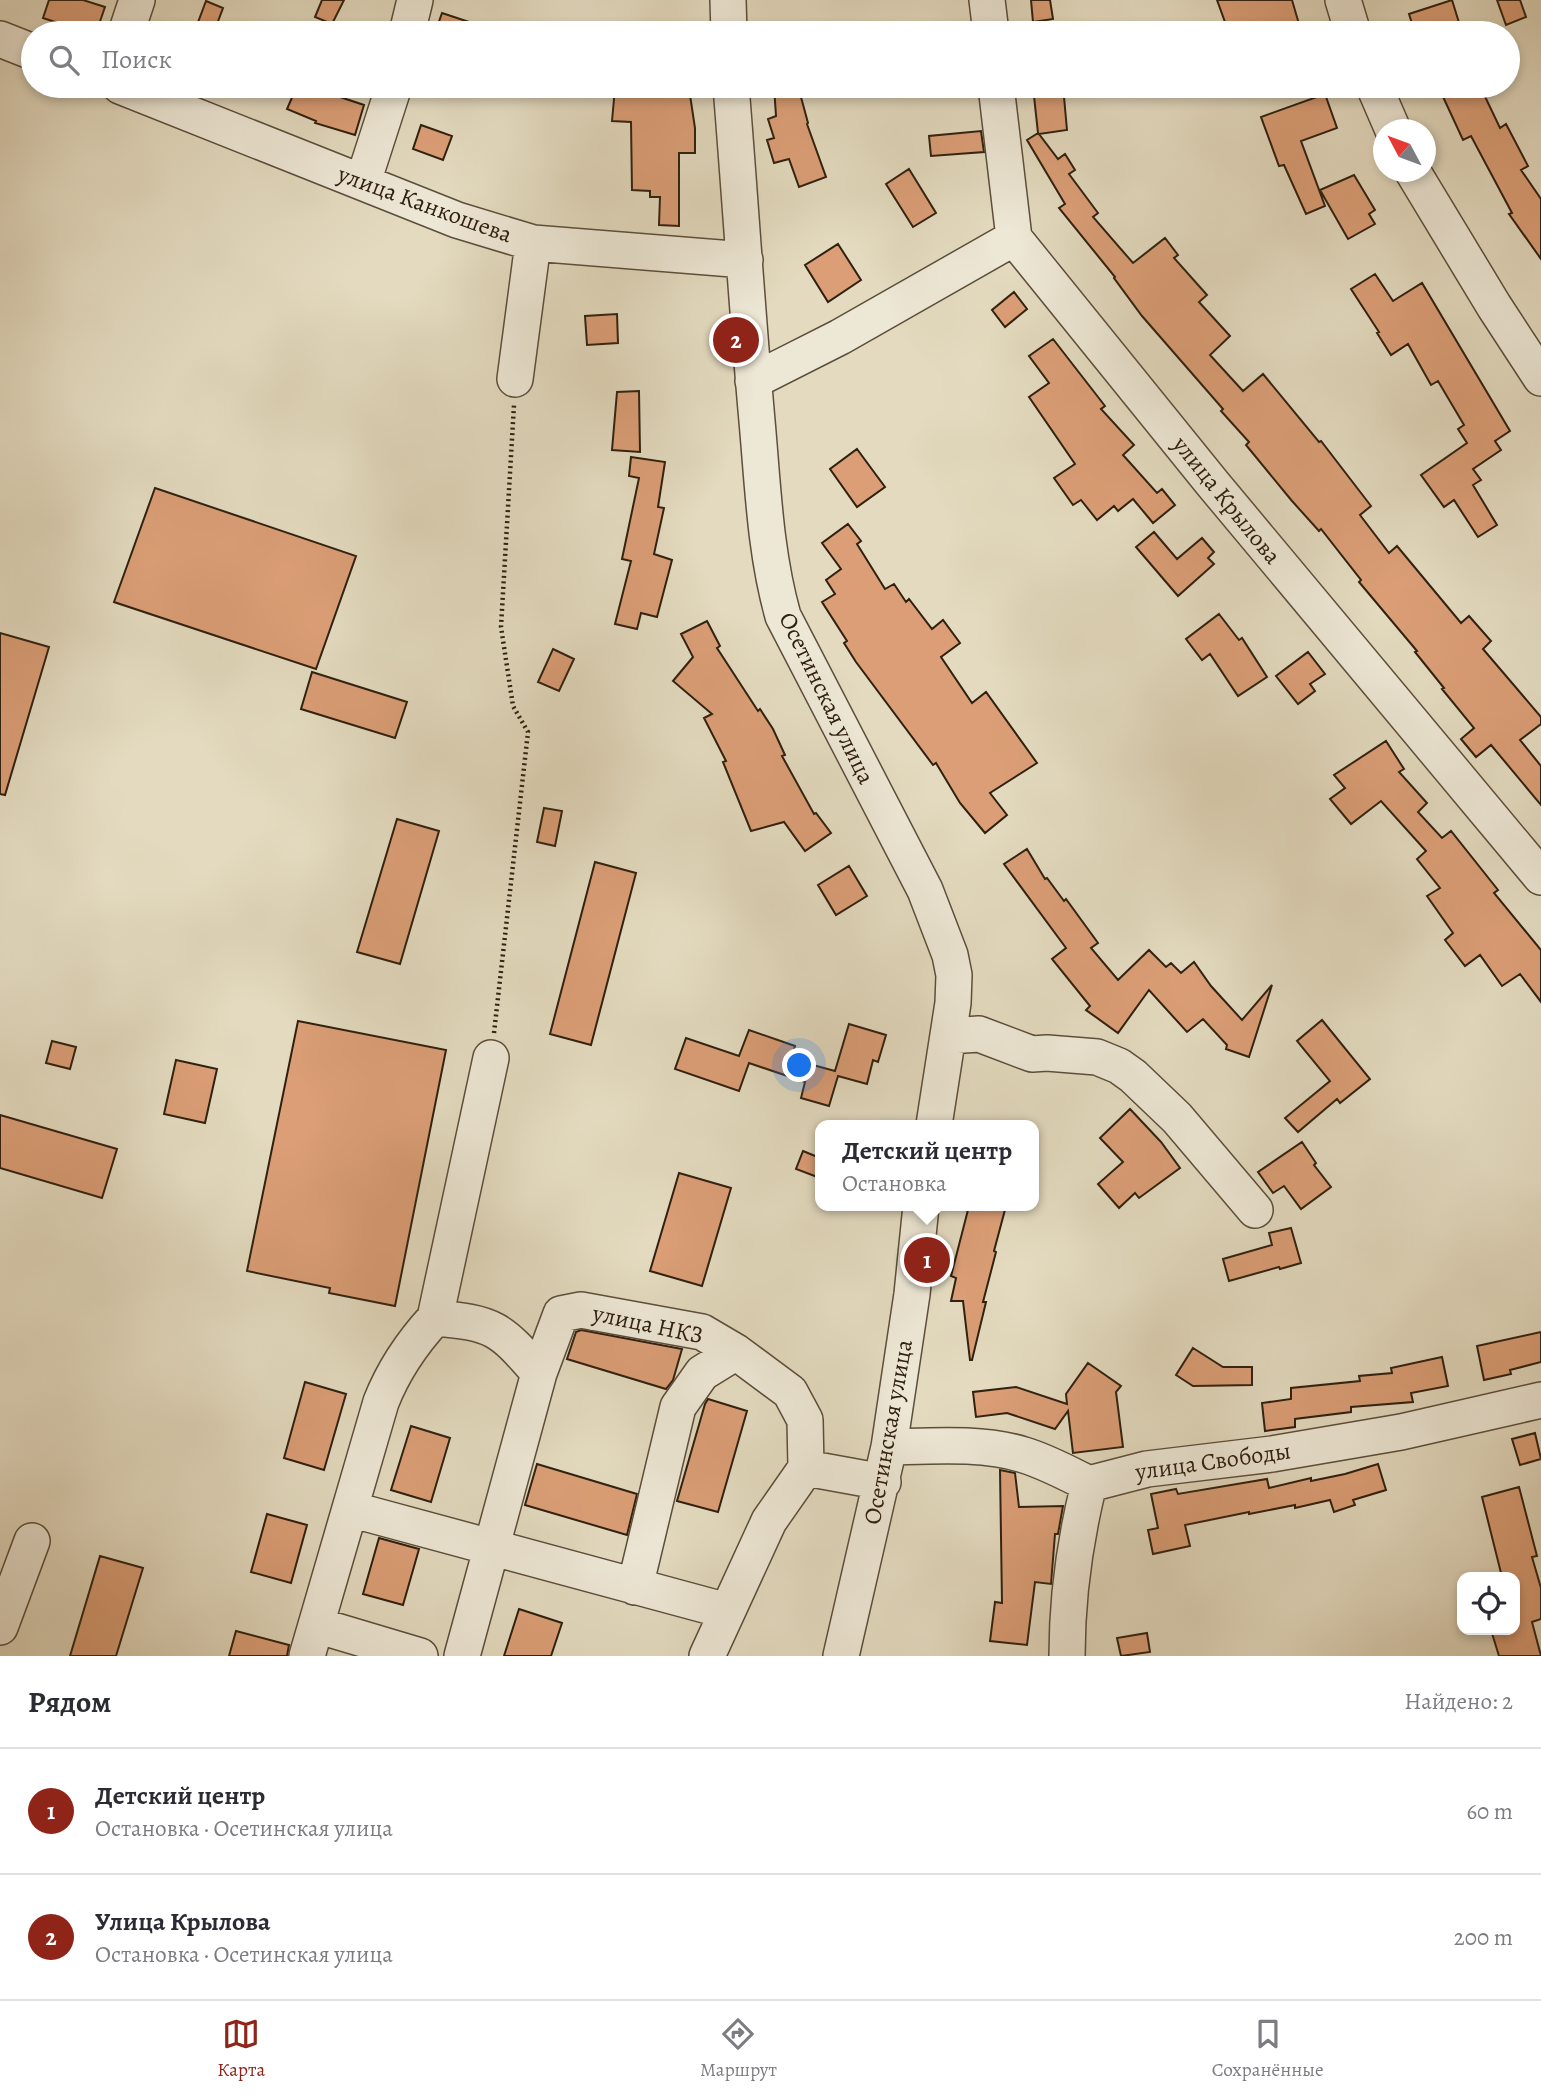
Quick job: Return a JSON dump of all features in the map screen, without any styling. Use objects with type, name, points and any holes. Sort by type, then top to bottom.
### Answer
[{"type":"street","points":[[130,21],[137,0]]},
{"type":"street","points":[[410,21],[415,0]]},
{"type":"street","points":[[728,0],[729,21]]},
{"type":"street","points":[[987,0],[989,21]]},
{"type":"street","points":[[1343,0],[1349,21]]},
{"type":"street","points":[[0,39],[21,47]]},
{"type":"street","name":"улица Канкошева","points":[[150,98],[457,220],[533,243],[746,260]]},
{"type":"street","points":[[363,182],[390,98]]},
{"type":"street","name":"Осетинская улица","points":[[732,98],[753,382],[774,583],[783,616],[925,890],[950,955],[954,975],[950,1036],[934,1120]]},
{"type":"street","points":[[753,382],[840,337],[1014,238],[997,98]]},
{"type":"street","points":[[1379,98],[1388,119]]},
{"type":"street","points":[[1419,182],[1541,378]]},
{"type":"street","name":"улица Крылова","points":[[1014,238],[1213,484],[1541,877]]},
{"type":"street","points":[[515,379],[533,243]]},
{"type":"street","points":[[950,1036],[979,1034],[1032,1054],[1097,1057],[1119,1066],[1177,1118],[1255,1210]]},
{"type":"street","points":[[420,1656],[311,1641],[381,1402],[392,1374],[411,1345],[435,1318],[491,1058]]},
{"type":"street","name":"Осетинская улица","points":[[841,1656],[883,1482],[912,1294],[920,1211]]},
{"type":"street","name":"улица НКЗ","points":[[462,1656],[539,1373],[561,1314],[580,1310],[702,1332],[736,1352],[790,1392],[805,1420],[806,1468]]},
{"type":"street","points":[[435,1318],[473,1321],[494,1328],[512,1342],[539,1373]]},
{"type":"street","points":[[635,1587],[678,1407],[702,1373],[736,1352]]},
{"type":"street","name":"улица Свободы","points":[[1088,1483],[1147,1469],[1272,1454],[1401,1432],[1541,1400]]},
{"type":"street","points":[[889,1447],[1000,1449],[1023,1454],[1088,1483],[1080,1518],[1067,1611],[1067,1656]]},
{"type":"street","points":[[707,1656],[769,1521],[806,1468],[883,1482]]},
{"type":"street","points":[[350,1509],[727,1611]]},
{"type":"street","points":[[0,1627],[32,1541]]},
{"type":"path","points":[[491,1058],[528,732],[513,706],[501,627],[515,379]]},
{"type":"building","points":[[49,0],[83,0],[105,7],[100,21],[52,21],[43,18]]},
{"type":"building","points":[[322,0],[344,0],[334,21],[315,17]]},
{"type":"building","points":[[1031,0],[1050,0],[1053,19],[1033,21]]},
{"type":"building","points":[[1217,0],[1292,0],[1298,21],[1225,21]]},
{"type":"building","points":[[1452,0],[1459,21],[1411,21],[1409,14]]},
{"type":"building","points":[[1497,0],[1520,0],[1526,17],[1505,21]]},
{"type":"building","points":[[206,1],[223,8],[218,21],[198,21]]},
{"type":"building","points":[[442,13],[466,21],[439,21]]},
{"type":"building","points":[[292,98],[343,98],[364,105],[355,135],[315,123],[316,121],[287,109]]},
{"type":"building","points":[[614,98],[690,98],[695,153],[679,153],[679,226],[659,225],[660,197],[650,197],[650,191],[632,190],[631,122],[612,121]]},
{"type":"building","points":[[775,98],[801,98],[807,124],[826,177],[799,187],[789,159],[774,163],[767,140],[774,138],[768,119],[776,116]]},
{"type":"building","points":[[1034,98],[1064,98],[1067,130],[1039,134],[1058,159],[1065,154],[1075,170],[1069,174],[1098,213],[1093,217],[1133,263],[1165,238],[1178,255],[1174,258],[1207,295],[1199,302],[1230,336],[1210,355],[1243,391],[1263,374],[1319,442],[1321,441],[1371,506],[1360,515],[1389,553],[1397,546],[1461,623],[1469,616],[1491,641],[1483,649],[1541,717],[1541,724],[1520,740],[1541,766],[1541,805],[1491,745],[1476,757],[1461,739],[1474,728],[1442,689],[1444,688],[1415,652],[1417,651],[1359,582],[1361,580],[1321,529],[1319,531],[1292,501],[1246,445],[1249,442],[1221,411],[1223,409],[1142,316],[1115,277],[1059,208],[1065,204],[1027,140],[1038,133]]},
{"type":"building","points":[[1314,98],[1326,98],[1337,128],[1301,141],[1325,206],[1306,214],[1284,165],[1279,166],[1261,117]]},
{"type":"building","points":[[1444,98],[1486,98],[1500,128],[1506,124],[1528,166],[1521,170],[1541,199],[1541,259],[1509,214],[1512,213],[1471,136],[1463,140]]},
{"type":"building","points":[[421,125],[452,136],[443,160],[413,149]]},
{"type":"building","points":[[981,131],[984,152],[931,156],[929,136]]},
{"type":"building","points":[[909,169],[936,213],[913,227],[886,184]]},
{"type":"building","points":[[1354,175],[1375,210],[1369,214],[1375,224],[1348,239],[1320,190]]},
{"type":"building","points":[[838,244],[861,280],[828,302],[805,265]]},
{"type":"building","points":[[1375,274],[1393,301],[1422,283],[1510,431],[1495,441],[1501,450],[1473,469],[1481,480],[1473,485],[1497,525],[1478,537],[1454,500],[1444,507],[1421,475],[1467,443],[1458,429],[1464,425],[1438,381],[1431,385],[1408,344],[1391,355],[1351,289]]},
{"type":"building","points":[[1014,292],[1027,309],[1005,327],[992,310]]},
{"type":"building","points":[[617,314],[618,343],[587,345],[585,316]]},
{"type":"building","points":[[1053,339],[1105,406],[1101,409],[1134,445],[1123,455],[1157,493],[1162,489],[1175,505],[1153,523],[1133,499],[1118,511],[1114,506],[1097,520],[1081,500],[1073,505],[1054,478],[1075,464],[1029,397],[1049,383],[1029,356]]},
{"type":"building","points":[[639,391],[640,452],[612,450],[617,392]]},
{"type":"building","points":[[857,449],[885,487],[857,507],[830,469]]},
{"type":"building","points":[[631,457],[665,462],[658,507],[664,508],[654,554],[672,560],[657,617],[641,613],[637,629],[615,624],[631,561],[622,559],[639,478],[629,476]]},
{"type":"building","points":[[155,488],[356,556],[316,669],[114,602]]},
{"type":"building","points":[[848,524],[861,541],[857,544],[885,589],[894,584],[906,602],[909,599],[932,629],[943,620],[960,643],[941,657],[972,703],[986,692],[1037,763],[990,793],[1007,815],[985,833],[960,803],[936,763],[933,765],[856,662],[844,643],[847,641],[822,602],[835,594],[826,580],[841,569],[822,543]]},
{"type":"building","points":[[1154,532],[1177,559],[1202,538],[1214,552],[1208,558],[1214,564],[1178,596],[1136,547]]},
{"type":"building","points":[[1219,614],[1239,640],[1242,638],[1267,677],[1238,696],[1210,654],[1202,660],[1186,639]]},
{"type":"building","points":[[707,621],[720,646],[717,648],[758,711],[760,709],[773,729],[785,755],[782,756],[814,814],[816,813],[831,833],[805,851],[784,822],[751,831],[723,762],[726,761],[704,718],[712,714],[673,681],[693,657],[681,634]]},
{"type":"building","points":[[0,633],[49,647],[5,795],[0,794]]},
{"type":"building","points":[[553,649],[574,659],[559,691],[538,682]]},
{"type":"building","points":[[1308,652],[1325,674],[1310,684],[1315,691],[1298,704],[1276,676]]},
{"type":"building","points":[[312,672],[407,702],[395,738],[301,709]]},
{"type":"building","points":[[1386,741],[1404,769],[1399,772],[1427,803],[1418,812],[1442,838],[1451,831],[1498,890],[1494,893],[1541,950],[1541,1002],[1520,974],[1502,986],[1480,955],[1465,966],[1445,940],[1453,933],[1427,896],[1440,888],[1417,859],[1426,851],[1381,801],[1351,824],[1330,799],[1345,788],[1334,775]]},
{"type":"building","points":[[544,808],[562,811],[555,846],[537,842]]},
{"type":"building","points":[[397,819],[439,831],[400,964],[357,952]]},
{"type":"building","points":[[1027,849],[1045,879],[1047,878],[1064,901],[1066,899],[1098,943],[1091,948],[1118,980],[1149,950],[1166,967],[1171,963],[1181,973],[1194,962],[1211,986],[1242,1020],[1272,985],[1249,1057],[1226,1049],[1227,1045],[1203,1019],[1187,1032],[1149,990],[1118,1033],[1086,1010],[1090,1006],[1052,959],[1066,948],[1004,864]]},
{"type":"building","points":[[595,862],[636,873],[591,1045],[550,1034]]},
{"type":"building","points":[[849,866],[867,896],[836,915],[818,885]]},
{"type":"building","points":[[1322,1020],[1370,1079],[1340,1103],[1337,1099],[1298,1132],[1285,1118],[1330,1081],[1297,1041]]},
{"type":"building","points":[[298,1021],[446,1050],[395,1306],[329,1293],[330,1288],[247,1271]]},
{"type":"building","points":[[849,1024],[886,1035],[878,1062],[873,1060],[867,1084],[838,1076],[829,1106],[801,1098],[805,1082],[749,1063],[739,1091],[675,1069],[686,1038],[739,1056],[749,1030],[795,1046],[791,1059],[835,1071]]},
{"type":"building","points":[[52,1041],[76,1047],[70,1069],[46,1063]]},
{"type":"building","points":[[176,1060],[217,1069],[205,1123],[164,1114]]},
{"type":"building","points":[[1130,1109],[1161,1142],[1180,1168],[1139,1198],[1135,1193],[1119,1208],[1098,1184],[1123,1162],[1100,1138]]},
{"type":"building","points":[[0,1115],[117,1149],[102,1198],[0,1168]]},
{"type":"building","points":[[1302,1142],[1316,1163],[1314,1165],[1331,1187],[1301,1209],[1284,1186],[1273,1193],[1258,1172]]},
{"type":"building","points":[[803,1151],[815,1156],[815,1176],[796,1169]]},
{"type":"building","points":[[679,1173],[731,1188],[702,1286],[650,1271]]},
{"type":"building","points":[[968,1211],[1005,1211],[972,1360],[963,1301],[951,1301],[956,1278],[951,1276]]},
{"type":"building","points":[[1291,1228],[1301,1263],[1229,1281],[1223,1259],[1272,1245],[1269,1233]]},
{"type":"building","points":[[581,1330],[682,1349],[673,1380],[666,1389],[567,1359],[576,1332]]},
{"type":"building","points":[[1541,1332],[1541,1362],[1510,1370],[1511,1374],[1484,1380],[1477,1346]]},
{"type":"building","points":[[1193,1348],[1223,1367],[1252,1367],[1252,1385],[1193,1386],[1176,1375]]},
{"type":"building","points":[[1442,1357],[1448,1386],[1411,1393],[1413,1402],[1351,1407],[1351,1412],[1295,1419],[1295,1427],[1265,1431],[1262,1403],[1291,1399],[1291,1388],[1360,1381],[1359,1376],[1392,1373],[1391,1368]]},
{"type":"building","points":[[1088,1363],[1121,1386],[1116,1392],[1123,1447],[1073,1453],[1068,1411],[1055,1429],[1007,1413],[976,1417],[973,1392],[1016,1387],[1067,1404],[1066,1394]]},
{"type":"building","points":[[305,1382],[346,1394],[324,1470],[284,1458]]},
{"type":"building","points":[[708,1399],[747,1411],[718,1512],[677,1501]]},
{"type":"building","points":[[411,1426],[450,1438],[431,1502],[391,1490]]},
{"type":"building","points":[[1535,1433],[1541,1459],[1520,1465],[1512,1439]]},
{"type":"building","points":[[537,1464],[637,1494],[627,1535],[525,1505]]},
{"type":"building","points":[[1378,1464],[1386,1490],[1353,1500],[1355,1505],[1334,1512],[1330,1500],[1185,1525],[1190,1546],[1153,1554],[1148,1530],[1158,1528],[1151,1494],[1176,1489],[1178,1494],[1267,1479],[1269,1488],[1311,1478],[1311,1481],[1345,1474]]},
{"type":"building","points":[[1000,1470],[1015,1473],[1019,1507],[1063,1506],[1058,1534],[1055,1534],[1051,1584],[1035,1582],[1027,1645],[990,1641],[995,1602],[1002,1603]]},
{"type":"building","points":[[1519,1487],[1537,1556],[1532,1557],[1541,1588],[1541,1619],[1532,1622],[1541,1656],[1499,1656],[1493,1635],[1520,1635],[1520,1572],[1501,1572],[1482,1497]]},
{"type":"building","points":[[267,1514],[307,1525],[291,1583],[251,1572]]},
{"type":"building","points":[[379,1538],[419,1549],[403,1605],[363,1594]]},
{"type":"building","points":[[100,1556],[143,1568],[116,1656],[70,1656]]},
{"type":"building","points":[[519,1609],[562,1623],[551,1656],[504,1656]]},
{"type":"building","points":[[236,1631],[289,1645],[287,1656],[229,1656]]},
{"type":"building","points":[[1147,1633],[1150,1652],[1121,1656],[1117,1638]]},
{"type":"place","name":"Улица Крылова","points":[[736,340]]},
{"type":"place","name":"Детский центр","points":[[927,1260]]}]
